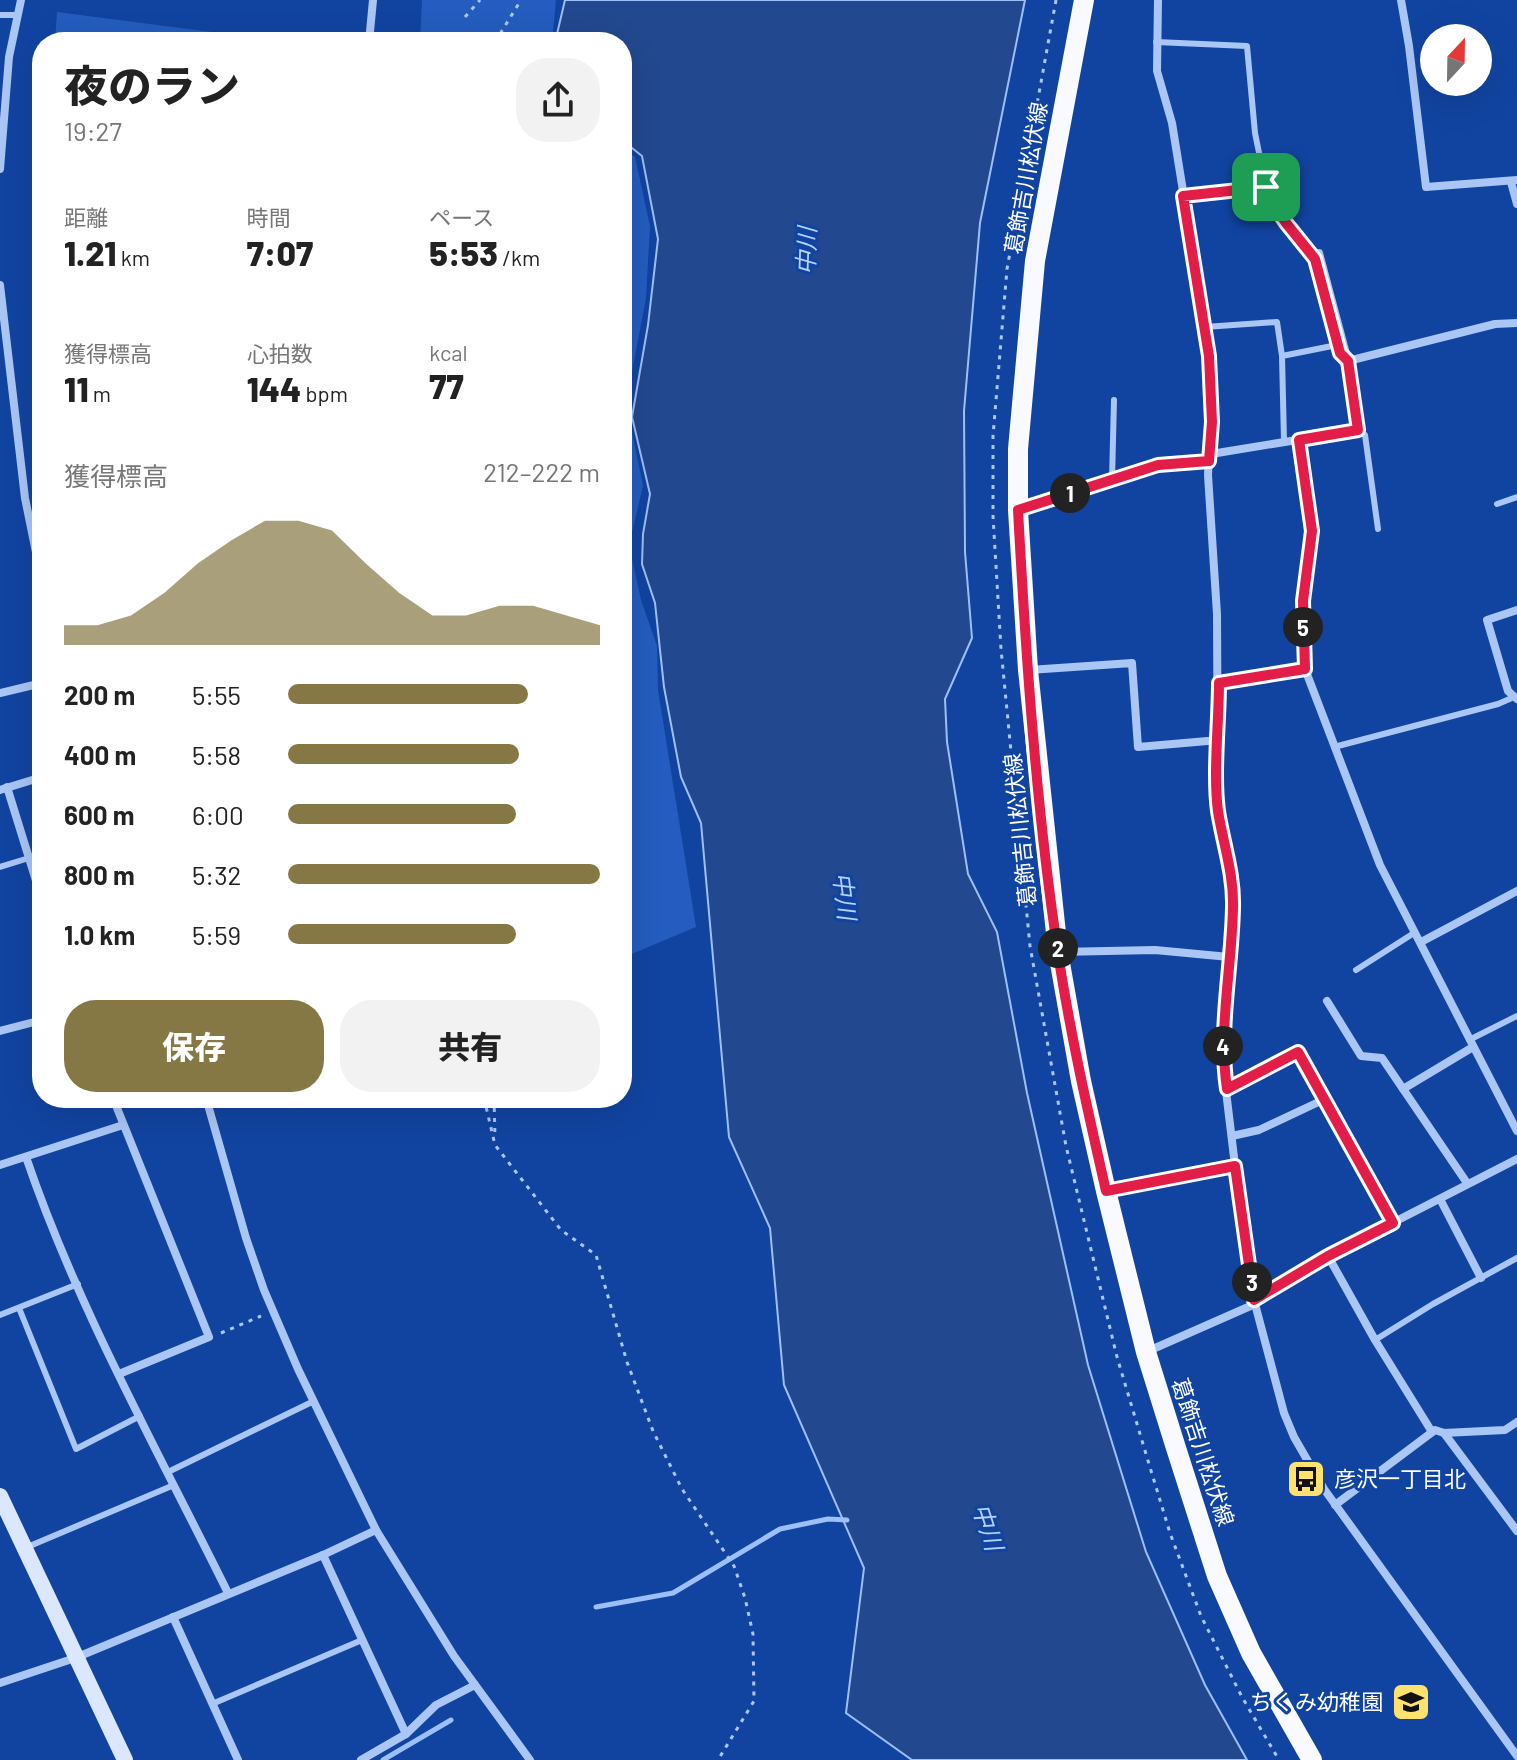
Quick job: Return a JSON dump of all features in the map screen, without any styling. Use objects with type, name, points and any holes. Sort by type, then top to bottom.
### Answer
[{"type":"main road","name":"葛飾吉川松伏線","points":[[1084,0],[1035,261],[1018,449],[1018,510],[1028,670],[1058,952],[1081,1081],[1146,1352],[1217,1576],[1251,1653],[1312,1760]]},
{"type":"street","points":[[0,169],[2,109],[21,0]]},
{"type":"street","points":[[370,32],[373,0]]},
{"type":"street","points":[[1158,0],[1157,71],[1172,123],[1205,327],[1212,396],[1210,457],[1219,683],[1218,810],[1227,847],[1233,905],[1222,1058],[1255,1302],[1284,1413],[1308,1463],[1335,1505],[1517,1756]]},
{"type":"street","points":[[1401,0],[1426,187],[1514,181],[1517,204]]},
{"type":"street","points":[[1018,510],[1158,465],[1358,430],[1348,361],[1317,256]]},
{"type":"street","points":[[1317,256],[1337,345],[1348,361]]},
{"type":"street","points":[[0,285],[4,350],[32,533]]},
{"type":"street","points":[[1348,361],[1495,324],[1517,323]]},
{"type":"street","points":[[1299,440],[1312,531],[1303,601],[1305,669],[1380,865],[1517,1131]]},
{"type":"street","points":[[1516,698],[1508,691],[1487,620],[1517,610]]},
{"type":"street","points":[[1028,670],[1132,663],[1138,747],[1219,740]]},
{"type":"street","points":[[0,693],[32,685]]},
{"type":"street","points":[[32,780],[4,788],[32,868]]},
{"type":"street","points":[[1421,942],[1517,891]]},
{"type":"street","points":[[1058,952],[1155,950],[1229,957]]},
{"type":"street","points":[[1327,1001],[1361,1056],[1382,1058],[1467,1183]]},
{"type":"street","points":[[0,1031],[32,1023]]},
{"type":"street","points":[[1403,1089],[1471,1044]]},
{"type":"street","points":[[1227,1089],[1298,1052],[1393,1223]]},
{"type":"street","points":[[1232,1136],[1259,1130],[1325,1099]]},
{"type":"street","points":[[117,1108],[209,1337],[119,1374]]},
{"type":"street","points":[[209,1108],[246,1238],[273,1311],[376,1530],[398,1569],[475,1685],[530,1760]]},
{"type":"street","points":[[0,1165],[123,1125]]},
{"type":"street","points":[[26,1157],[119,1374],[228,1593]]},
{"type":"street","points":[[1146,1352],[1255,1302],[1328,1256],[1517,1159]]},
{"type":"street","points":[[1106,1191],[1235,1166]]},
{"type":"street","points":[[1440,1199],[1481,1278]]},
{"type":"street","points":[[1328,1256],[1432,1432]]},
{"type":"street","points":[[1335,1505],[1435,1430],[1444,1433],[1505,1430],[1517,1422]]},
{"type":"street","points":[[1444,1433],[1517,1531]]},
{"type":"street","points":[[0,1496],[123,1759]]},
{"type":"street","points":[[0,1683],[75,1658],[376,1530]]},
{"type":"street","points":[[323,1555],[406,1734]]},
{"type":"street","points":[[173,1617],[238,1760]]},
{"type":"street","points":[[361,1760],[406,1734],[436,1705],[475,1685]]},
{"type":"lane","points":[[0,15],[18,15]]},
{"type":"lane","points":[[1156,42],[1247,46],[1255,133],[1266,187],[1272,203],[1286,223],[1317,256]]},
{"type":"lane","points":[[1183,196],[1266,187]]},
{"type":"lane","points":[[1205,327],[1277,322],[1282,356],[1284,441]]},
{"type":"lane","points":[[1282,356],[1337,345]]},
{"type":"lane","points":[[1112,480],[1114,400]]},
{"type":"lane","points":[[1358,430],[1365,435],[1378,529]]},
{"type":"lane","points":[[1497,504],[1517,497]]},
{"type":"lane","points":[[1219,683],[1305,669]]},
{"type":"lane","points":[[1334,747],[1516,698]]},
{"type":"lane","points":[[0,867],[29,858]]},
{"type":"lane","points":[[1356,970],[1414,933]]},
{"type":"lane","points":[[1471,1044],[1517,1016]]},
{"type":"lane","points":[[1375,1340],[1517,1258]]},
{"type":"lane","points":[[0,1315],[78,1284]]},
{"type":"lane","points":[[19,1308],[76,1449],[140,1416]]},
{"type":"lane","points":[[168,1472],[314,1401]]},
{"type":"lane","points":[[25,1548],[174,1485]]},
{"type":"lane","points":[[212,1704],[362,1640]]},
{"type":"path","points":[[465,17],[480,0]]},
{"type":"path","points":[[501,32],[521,0]]},
{"type":"path","points":[[486,1108],[495,1145],[561,1230],[596,1255],[627,1362],[653,1431],[682,1489],[734,1566],[753,1634],[754,1701],[718,1760]]},
{"type":"path","points":[[494,1108],[495,1145]]},
{"type":"path","points":[[209,1337],[273,1311]]},
{"type":"shaded area","points":[[422,0],[556,0],[553,32],[420,32]]},
{"type":"shaded area","points":[[57,12],[212,32],[56,32]]},
{"type":"shaded area","points":[[632,155],[650,226],[646,298],[632,372]]},
{"type":"shaded area","points":[[632,432],[643,486],[632,532]]},
{"type":"shaded area","points":[[632,559],[641,600],[657,646],[658,690],[696,927],[632,954]]},
{"type":"water","name":"中川","points":[[565,0],[1025,0],[980,223],[964,411],[965,552],[972,638],[945,699],[947,742],[968,874],[997,932],[1027,1093],[1088,1365],[1146,1552],[1205,1685],[1247,1760],[912,1760],[846,1713],[864,1568],[784,1385],[770,1228],[729,1137],[701,823],[681,777],[664,687],[655,603],[642,564],[643,534],[650,494],[632,417],[648,325],[658,239],[642,156],[632,148],[632,32],[557,32]]},
{"type":"waterway","points":[[596,1607],[673,1593],[780,1529],[828,1519],[847,1520]]},
{"type":"waterway","points":[[383,1760],[451,1720]]},
{"type":"place","name":"彦沢一丁目北","points":[[1306,1479]]},
{"type":"place","name":"ちくみ幼稚園","points":[[1411,1702]]},
{"type":"route","points":[[1266,187],[1272,203],[1315,259],[1340,353],[1348,361],[1358,430],[1299,440],[1312,531],[1303,601],[1305,669],[1219,683],[1218,810],[1227,847],[1233,905],[1222,1058],[1227,1089],[1298,1052],[1393,1223],[1328,1256],[1254,1300],[1235,1166],[1106,1191],[1081,1081],[1058,952],[1028,670],[1018,510],[1158,465],[1209,461],[1212,396],[1209,356],[1183,196],[1266,187]]}]
